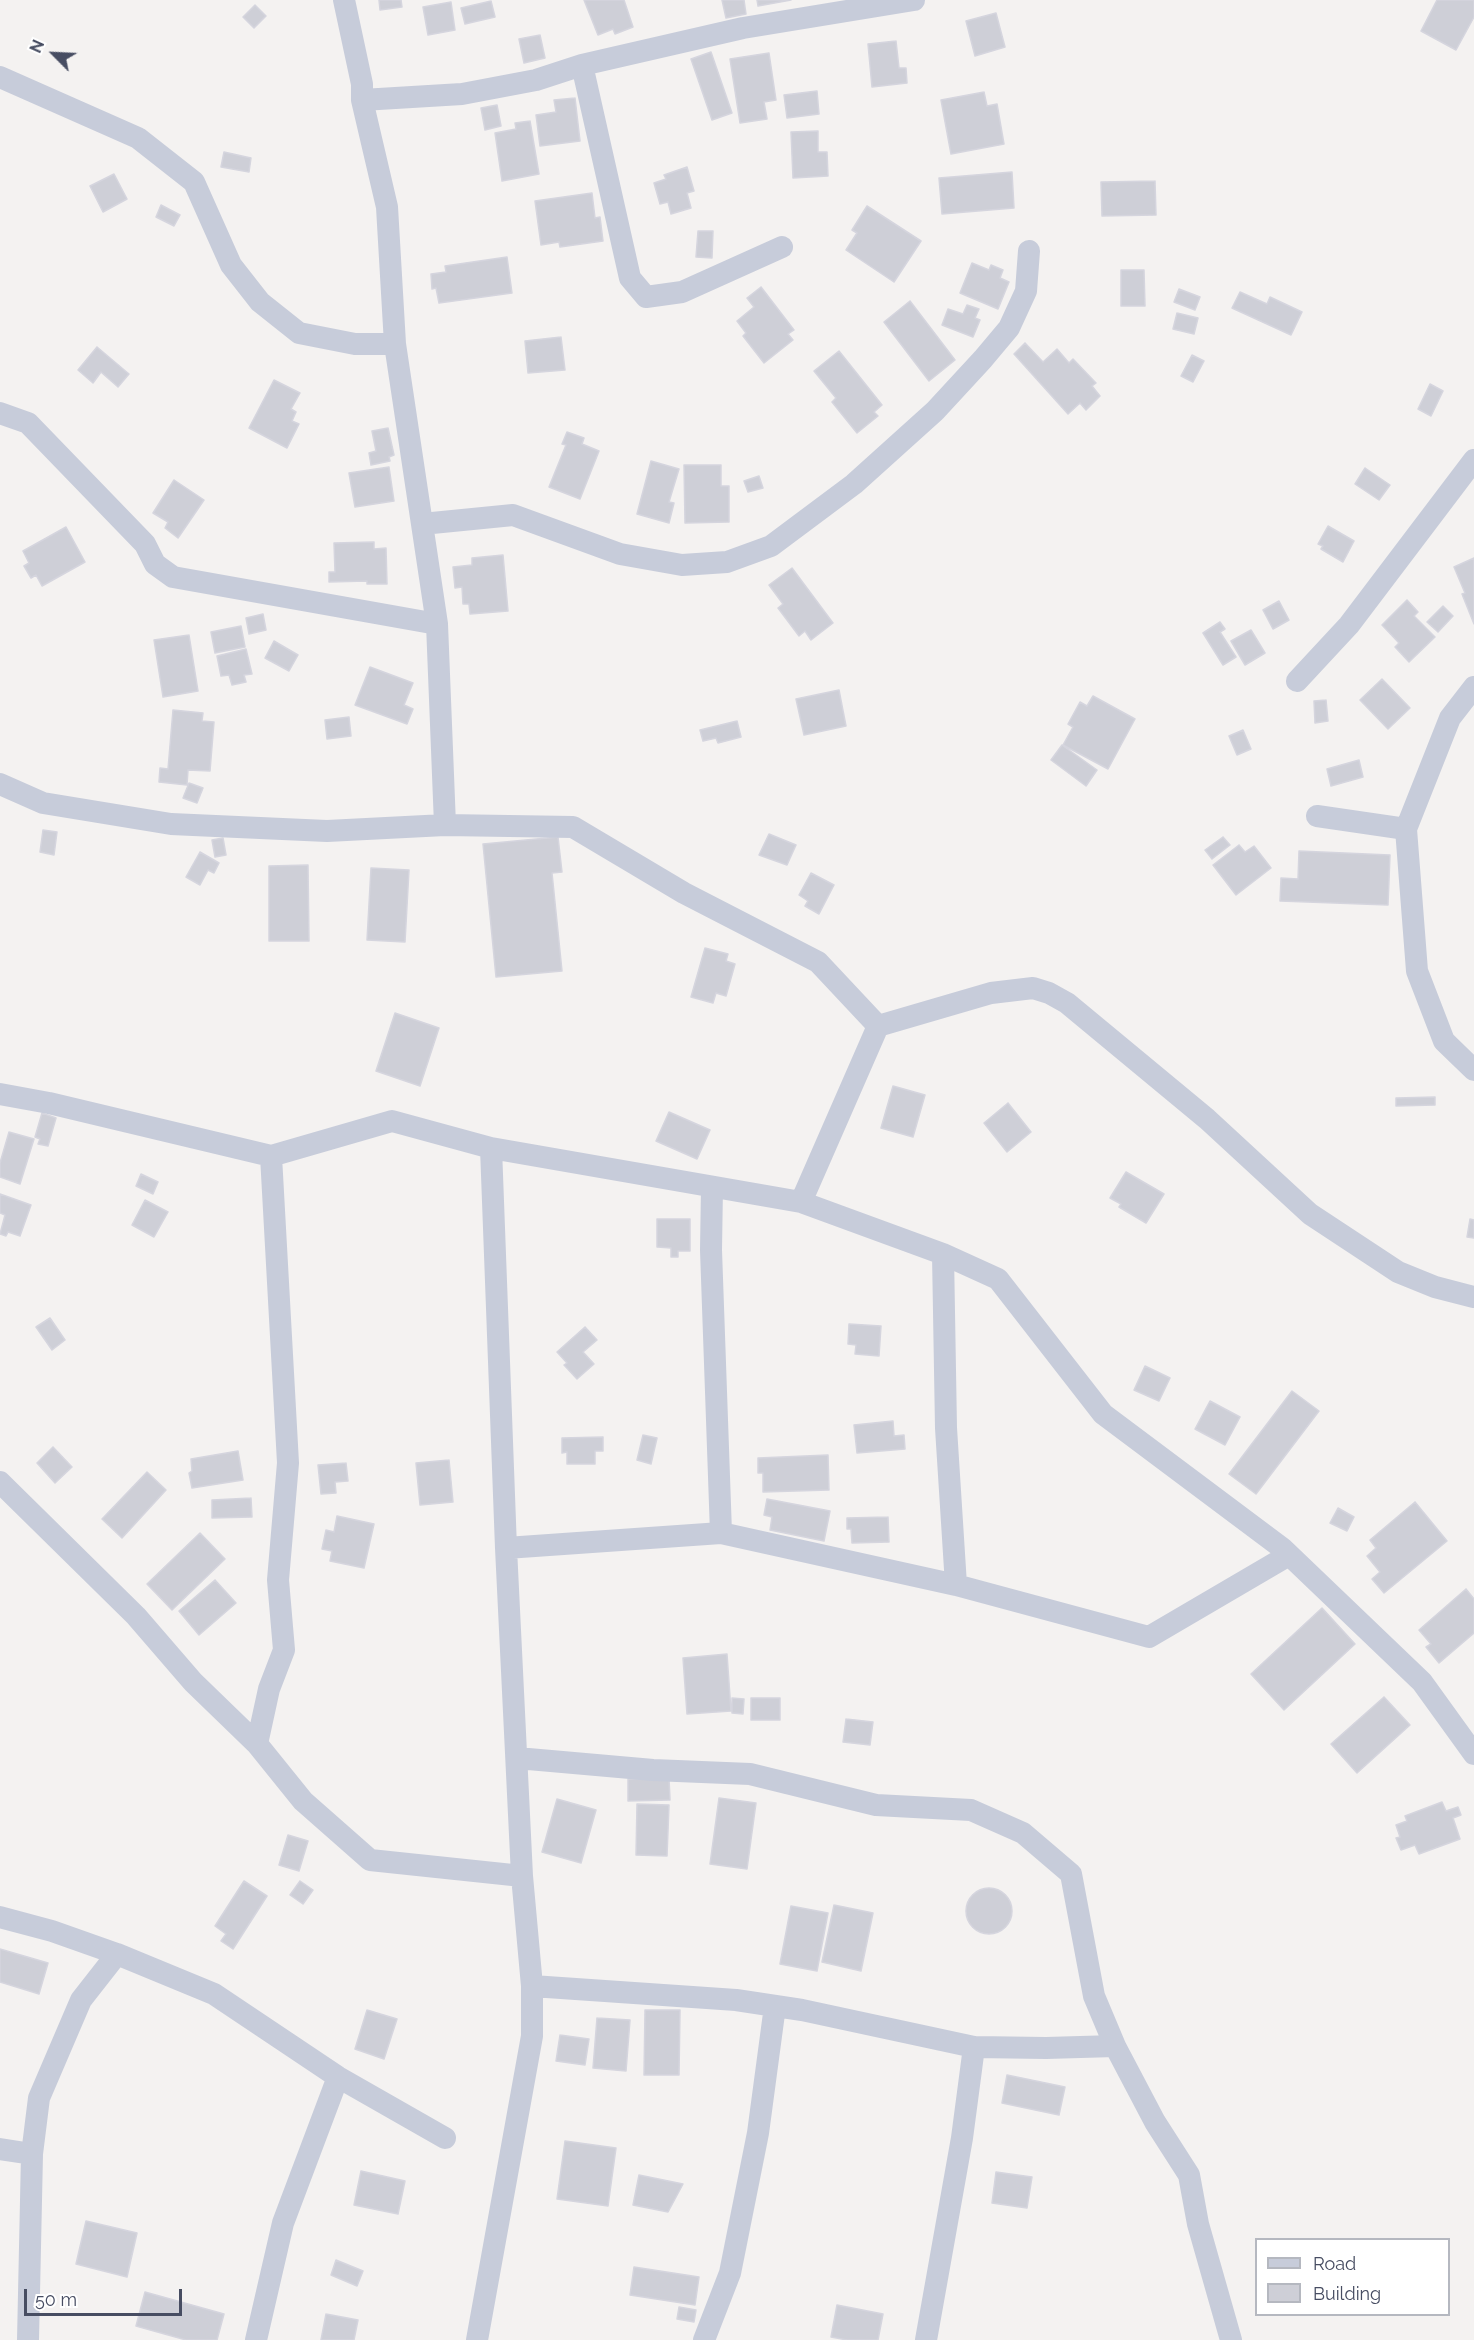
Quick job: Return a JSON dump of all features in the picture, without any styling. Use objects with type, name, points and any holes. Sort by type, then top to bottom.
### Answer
[{"type":"street","points":[[344,0],[362,84],[362,100],[387,207],[396,344],[437,624],[445,825]]},
{"type":"street","points":[[362,100],[462,94],[536,80],[582,65],[743,28],[914,0]]},
{"type":"street","points":[[582,65],[630,278],[646,297],[682,292],[782,247]]},
{"type":"street","points":[[0,77],[138,138],[194,182],[231,266],[260,302],[299,333],[355,344],[396,344]]},
{"type":"street","points":[[422,524],[513,515],[620,554],[682,565],[727,562],[771,546],[854,484],[935,411],[982,359],[1009,328],[1026,291],[1029,251]]},
{"type":"street","points":[[0,413],[28,423],[145,544],[155,564],[173,577],[437,624]]},
{"type":"street","points":[[1297,681],[1348,625],[1474,460]]},
{"type":"street","points":[[1474,687],[1450,718],[1406,829],[1417,971],[1444,1041],[1474,1070]]},
{"type":"street","points":[[0,784],[43,803],[171,824],[327,831],[445,825],[573,827],[684,893],[818,962],[878,1026]]},
{"type":"street","points":[[1317,816],[1406,829]]},
{"type":"street","points":[[878,1026],[991,993],[1033,988],[1048,993],[1067,1003],[1208,1119],[1310,1214],[1398,1272],[1435,1287],[1474,1297]]},
{"type":"street","points":[[801,1203],[878,1026]]},
{"type":"street","points":[[0,1094],[49,1103],[271,1156],[392,1121],[491,1148],[801,1203],[943,1254],[998,1279],[1103,1414],[1289,1555],[1422,1683],[1474,1754]]},
{"type":"street","points":[[477,2340],[532,2036],[532,1986],[522,1876],[506,1548],[491,1148]]},
{"type":"street","points":[[257,1744],[269,1689],[284,1650],[278,1580],[288,1463],[271,1156]]},
{"type":"street","points":[[712,1187],[711,1250],[721,1533]]},
{"type":"street","points":[[943,1254],[946,1428],[957,1585]]},
{"type":"street","points":[[0,1482],[136,1616],[194,1683],[257,1744],[303,1802],[370,1860],[522,1876]]},
{"type":"street","points":[[506,1548],[721,1533],[957,1585],[1149,1637],[1289,1555]]},
{"type":"street","points":[[517,1758],[653,1770],[750,1774],[876,1805],[971,1810],[1023,1833],[1071,1874],[1094,1996],[1115,2046],[1155,2122],[1189,2175],[1198,2224],[1231,2340]]},
{"type":"street","points":[[0,1917],[52,1931],[117,1954],[214,1994],[338,2077],[445,2138]]},
{"type":"street","points":[[28,2340],[32,2154],[39,2098],[81,2000],[117,1954]]},
{"type":"street","points":[[532,1986],[735,2000],[776,2006],[974,2048],[1115,2046]]},
{"type":"street","points":[[704,2340],[730,2273],[758,2133],[776,2006]]},
{"type":"street","points":[[926,2340],[962,2138],[974,2048]]},
{"type":"street","points":[[255,2340],[283,2223],[338,2077]]},
{"type":"street","points":[[0,2149],[32,2154]]},
{"type":"building","points":[[379,0],[401,0],[402,7],[380,10]]},
{"type":"building","points":[[584,0],[624,0],[633,27],[615,34],[613,29],[598,35]]},
{"type":"building","points":[[722,0],[744,0],[746,14],[726,18]]},
{"type":"building","points":[[757,0],[791,0],[758,6]]},
{"type":"building","points":[[1437,0],[1474,0],[1474,17],[1456,50],[1421,31]]},
{"type":"building","points":[[491,1],[495,17],[465,24],[461,8]]},
{"type":"building","points":[[451,2],[455,30],[428,35],[423,7]]},
{"type":"building","points":[[255,5],[266,16],[254,28],[243,17]]},
{"type":"building","points":[[996,13],[1005,47],[975,56],[966,21]]},
{"type":"building","points":[[540,35],[545,58],[524,63],[519,39]]},
{"type":"building","points":[[896,41],[899,68],[906,68],[907,83],[872,87],[868,44]]},
{"type":"building","points":[[711,52],[732,113],[712,120],[691,59]]},
{"type":"building","points":[[769,53],[776,100],[764,102],[767,119],[740,123],[730,59]]},
{"type":"building","points":[[817,91],[819,114],[787,118],[784,95]]},
{"type":"building","points":[[984,92],[987,106],[997,104],[1004,144],[951,154],[941,100]]},
{"type":"building","points":[[575,98],[580,141],[540,146],[536,115],[556,112],[554,100]]},
{"type":"building","points":[[497,105],[501,126],[485,130],[481,108]]},
{"type":"building","points":[[530,121],[539,174],[502,181],[495,133],[516,129],[515,123]]},
{"type":"building","points":[[818,131],[818,152],[827,152],[828,176],[793,178],[791,132]]},
{"type":"building","points":[[224,152],[251,158],[249,172],[221,167]]},
{"type":"building","points":[[687,167],[694,191],[687,193],[691,208],[671,214],[668,202],[660,204],[654,183],[666,179],[664,175]]},
{"type":"building","points":[[1012,172],[1014,208],[942,214],[939,178]]},
{"type":"building","points":[[114,174],[127,199],[103,212],[90,186]]},
{"type":"building","points":[[1155,181],[1156,215],[1102,216],[1101,182]]},
{"type":"building","points":[[592,193],[595,218],[600,217],[603,241],[560,247],[559,242],[541,245],[535,201]]},
{"type":"building","points":[[161,205],[180,215],[174,226],[156,217]]},
{"type":"building","points":[[867,206],[921,241],[894,282],[846,250],[857,233],[852,230]]},
{"type":"building","points":[[698,231],[713,231],[712,258],[696,257]]},
{"type":"building","points":[[507,257],[512,293],[439,303],[436,288],[432,289],[431,274],[446,272],[445,266]]},
{"type":"building","points":[[972,263],[989,270],[991,265],[1003,270],[1000,278],[1009,282],[998,309],[960,293]]},
{"type":"building","points":[[1121,270],[1144,270],[1145,306],[1121,306]]},
{"type":"building","points":[[761,287],[794,330],[788,334],[793,340],[764,363],[743,336],[746,333],[737,321],[754,307],[747,298]]},
{"type":"building","points":[[1179,289],[1200,297],[1195,310],[1174,302]]},
{"type":"building","points":[[1240,292],[1267,304],[1270,297],[1302,312],[1291,335],[1232,308]]},
{"type":"building","points":[[910,301],[955,360],[929,381],[884,322]]},
{"type":"building","points":[[967,305],[979,309],[975,318],[980,320],[973,337],[942,325],[948,309],[963,314]]},
{"type":"building","points":[[1177,313],[1198,318],[1194,334],[1173,329]]},
{"type":"building","points":[[561,337],[565,370],[528,373],[525,341]]},
{"type":"building","points":[[1025,343],[1043,362],[1057,349],[1069,363],[1073,359],[1096,383],[1092,386],[1100,396],[1086,410],[1080,403],[1068,414],[1014,354]]},
{"type":"building","points":[[97,347],[129,374],[118,387],[101,372],[93,383],[78,370]]},
{"type":"building","points":[[839,351],[882,405],[874,412],[878,416],[857,433],[832,402],[836,398],[814,371]]},
{"type":"building","points":[[1192,355],[1204,361],[1193,382],[1181,376]]},
{"type":"building","points":[[274,380],[300,393],[291,409],[296,412],[292,421],[299,424],[287,448],[249,428]]},
{"type":"building","points":[[1430,384],[1443,391],[1431,416],[1418,409]]},
{"type":"building","points":[[388,428],[394,455],[389,457],[390,461],[371,465],[369,453],[376,451],[372,431]]},
{"type":"building","points":[[567,432],[584,438],[582,444],[599,451],[580,499],[549,487],[566,445],[562,444]]},
{"type":"building","points":[[651,461],[679,469],[669,502],[674,503],[669,523],[637,514]]},
{"type":"building","points":[[684,465],[721,465],[721,486],[729,486],[729,522],[685,523]]},
{"type":"building","points":[[389,467],[394,501],[355,507],[349,473]]},
{"type":"building","points":[[1365,468],[1390,485],[1379,500],[1355,484]]},
{"type":"building","points":[[759,476],[763,488],[748,492],[744,481]]},
{"type":"building","points":[[174,480],[204,500],[178,538],[165,528],[168,522],[153,513]]},
{"type":"building","points":[[1328,526],[1354,541],[1343,562],[1321,549],[1323,546],[1318,544]]},
{"type":"building","points":[[66,527],[85,562],[42,586],[36,575],[31,578],[24,566],[29,563],[23,551]]},
{"type":"building","points":[[374,542],[374,549],[386,548],[387,584],[367,584],[367,581],[329,582],[329,572],[335,572],[334,543]]},
{"type":"building","points":[[503,555],[508,611],[470,614],[469,604],[463,604],[462,587],[455,588],[453,567],[472,565],[472,558]]},
{"type":"building","points":[[1474,558],[1474,624],[1454,567]]},
{"type":"building","points":[[792,568],[833,623],[811,640],[805,631],[799,636],[778,608],[783,604],[769,585]]},
{"type":"building","points":[[1407,600],[1418,612],[1414,616],[1435,637],[1409,662],[1395,647],[1399,643],[1382,625]]},
{"type":"building","points":[[1279,601],[1289,620],[1273,629],[1263,610]]},
{"type":"building","points":[[1443,606],[1453,616],[1438,632],[1427,622]]},
{"type":"building","points":[[263,614],[266,630],[249,634],[246,618]]},
{"type":"building","points":[[1220,622],[1225,629],[1220,632],[1236,657],[1223,665],[1203,633]]},
{"type":"building","points":[[241,626],[245,647],[215,653],[211,632]]},
{"type":"building","points":[[1251,630],[1265,653],[1245,665],[1231,641]]},
{"type":"building","points":[[189,635],[198,691],[163,697],[154,640]]},
{"type":"building","points":[[274,641],[298,655],[289,671],[265,658]]},
{"type":"building","points":[[246,649],[252,674],[244,675],[246,682],[232,685],[229,675],[221,676],[217,656]]},
{"type":"building","points":[[370,667],[413,683],[404,705],[413,709],[407,724],[355,705]]},
{"type":"building","points":[[1382,679],[1410,708],[1388,729],[1360,700]]},
{"type":"building","points":[[839,690],[846,726],[804,735],[796,699]]},
{"type":"building","points":[[1093,696],[1135,719],[1108,769],[1063,745],[1073,727],[1068,724],[1080,702],[1087,706]]},
{"type":"building","points":[[1326,700],[1328,721],[1315,723],[1314,701]]},
{"type":"building","points":[[173,710],[203,713],[202,721],[214,722],[210,771],[188,770],[187,785],[159,782],[160,768],[168,769]]},
{"type":"building","points":[[349,717],[351,736],[327,739],[325,720]]},
{"type":"building","points":[[737,721],[741,737],[718,743],[716,738],[703,741],[700,730]]},
{"type":"building","points":[[1243,730],[1251,749],[1237,755],[1229,736]]},
{"type":"building","points":[[1062,745],[1097,770],[1086,786],[1051,760]]},
{"type":"building","points":[[1359,760],[1363,777],[1331,786],[1327,769]]},
{"type":"building","points":[[189,783],[203,788],[197,803],[183,798]]},
{"type":"building","points":[[43,830],[57,832],[54,855],[40,852]]},
{"type":"building","points":[[769,834],[796,845],[787,865],[759,855]]},
{"type":"building","points":[[558,837],[562,872],[552,873],[562,971],[496,977],[483,844]]},
{"type":"building","points":[[1223,837],[1230,845],[1212,859],[1205,850]]},
{"type":"building","points":[[223,838],[226,855],[215,857],[212,840]]},
{"type":"building","points":[[1239,845],[1245,852],[1254,846],[1271,868],[1236,895],[1213,865]]},
{"type":"building","points":[[1299,851],[1390,855],[1388,905],[1280,901],[1281,878],[1298,879]]},
{"type":"building","points":[[200,852],[219,863],[214,873],[208,870],[200,885],[186,877]]},
{"type":"building","points":[[308,865],[309,941],[269,941],[269,866]]},
{"type":"building","points":[[371,868],[409,870],[405,942],[367,940]]},
{"type":"building","points":[[811,873],[834,885],[819,914],[805,906],[808,901],[799,895]]},
{"type":"building","points":[[705,948],[728,954],[726,961],[735,964],[726,996],[716,993],[713,1003],[691,997]]},
{"type":"building","points":[[395,1013],[439,1028],[420,1086],[376,1071]]},
{"type":"building","points":[[893,1086],[925,1095],[913,1137],[881,1128]]},
{"type":"building","points":[[1435,1097],[1435,1105],[1396,1106],[1396,1098]]},
{"type":"building","points":[[1008,1103],[1031,1132],[1007,1152],[984,1123]]},
{"type":"building","points":[[669,1112],[710,1130],[697,1159],[656,1141]]},
{"type":"building","points":[[42,1113],[56,1118],[48,1146],[38,1144],[40,1139],[35,1137]]},
{"type":"building","points":[[9,1132],[34,1139],[20,1184],[0,1177],[0,1163]]},
{"type":"building","points":[[1126,1172],[1164,1194],[1146,1223],[1119,1207],[1121,1204],[1110,1198]]},
{"type":"building","points":[[141,1174],[158,1182],[153,1194],[136,1186]]},
{"type":"building","points":[[0,1194],[31,1205],[20,1236],[8,1232],[6,1236],[0,1234],[5,1215],[0,1213]]},
{"type":"building","points":[[145,1200],[168,1212],[154,1237],[132,1225]]},
{"type":"building","points":[[657,1219],[690,1219],[690,1251],[678,1251],[678,1257],[671,1257],[671,1248],[657,1247]]},
{"type":"building","points":[[1470,1219],[1474,1220],[1474,1238],[1467,1237]]},
{"type":"building","points":[[50,1318],[65,1340],[52,1350],[36,1327]]},
{"type":"building","points":[[849,1324],[881,1326],[879,1356],[855,1354],[856,1345],[848,1344]]},
{"type":"building","points":[[585,1327],[597,1340],[583,1352],[594,1364],[577,1379],[564,1365],[567,1363],[557,1352]]},
{"type":"building","points":[[1145,1366],[1170,1378],[1159,1401],[1134,1390]]},
{"type":"building","points":[[1292,1391],[1319,1411],[1256,1494],[1229,1474]]},
{"type":"building","points":[[1210,1401],[1240,1417],[1225,1445],[1195,1429]]},
{"type":"building","points":[[893,1421],[894,1436],[904,1435],[905,1449],[857,1453],[854,1425]]},
{"type":"building","points":[[643,1435],[657,1438],[651,1464],[637,1460]]},
{"type":"building","points":[[603,1437],[603,1451],[595,1451],[595,1464],[567,1464],[567,1452],[562,1453],[562,1438]]},
{"type":"building","points":[[53,1447],[72,1467],[55,1483],[37,1463]]},
{"type":"building","points":[[238,1451],[243,1480],[192,1488],[189,1473],[192,1471],[191,1459]]},
{"type":"building","points":[[828,1455],[829,1490],[763,1492],[763,1473],[758,1473],[758,1458]]},
{"type":"building","points":[[449,1460],[453,1502],[420,1505],[416,1463]]},
{"type":"building","points":[[346,1463],[348,1481],[335,1482],[336,1493],[321,1494],[318,1465]]},
{"type":"building","points":[[147,1472],[166,1490],[122,1538],[102,1519]]},
{"type":"building","points":[[251,1498],[252,1517],[212,1518],[212,1500]]},
{"type":"building","points":[[767,1499],[830,1511],[824,1541],[770,1530],[772,1517],[764,1515]]},
{"type":"building","points":[[1415,1502],[1447,1541],[1384,1593],[1372,1579],[1380,1572],[1367,1556],[1376,1548],[1370,1540]]},
{"type":"building","points":[[1338,1508],[1354,1517],[1347,1531],[1330,1523]]},
{"type":"building","points":[[337,1516],[374,1524],[364,1568],[330,1561],[332,1551],[322,1549],[326,1530],[334,1532]]},
{"type":"building","points":[[888,1517],[889,1542],[852,1543],[851,1529],[847,1529],[847,1518]]},
{"type":"building","points":[[200,1533],[225,1559],[172,1610],[147,1584]]},
{"type":"building","points":[[215,1580],[236,1603],[199,1635],[179,1611]]},
{"type":"building","points":[[1466,1589],[1474,1599],[1474,1633],[1439,1663],[1426,1647],[1431,1644],[1419,1630]]},
{"type":"building","points":[[1322,1608],[1355,1644],[1284,1710],[1251,1674]]},
{"type":"building","points":[[727,1654],[731,1711],[687,1714],[683,1658]]},
{"type":"building","points":[[1384,1697],[1410,1725],[1357,1773],[1331,1744]]},
{"type":"building","points":[[732,1698],[744,1699],[743,1714],[732,1713]]},
{"type":"building","points":[[751,1698],[780,1698],[780,1720],[751,1720]]},
{"type":"building","points":[[846,1719],[873,1722],[870,1745],[843,1742]]},
{"type":"building","points":[[669,1778],[670,1800],[628,1801],[628,1779]]},
{"type":"building","points":[[719,1798],[756,1803],[747,1869],[710,1864]]},
{"type":"building","points":[[557,1799],[596,1810],[581,1863],[542,1852]]},
{"type":"building","points":[[1442,1802],[1446,1811],[1458,1807],[1461,1815],[1453,1818],[1460,1839],[1419,1854],[1415,1845],[1401,1850],[1396,1838],[1400,1837],[1396,1825],[1407,1821],[1405,1816]]},
{"type":"building","points":[[637,1804],[669,1805],[667,1856],[636,1855]]},
{"type":"building","points":[[288,1835],[308,1841],[299,1871],[279,1865]]},
{"type":"building","points":[[244,1881],[267,1896],[233,1949],[221,1941],[226,1934],[215,1926]]},
{"type":"building","points":[[300,1881],[313,1890],[303,1904],[290,1895]]},
{"type":"building","points":[[989,1888],[1005,1895],[1012,1911],[1005,1927],[989,1934],[973,1927],[966,1911],[973,1895]]},
{"type":"building","points":[[834,1905],[873,1913],[861,1971],[822,1962]]},
{"type":"building","points":[[791,1906],[828,1913],[817,1971],[780,1964]]},
{"type":"building","points":[[0,1949],[48,1963],[39,1994],[0,1982]]},
{"type":"building","points":[[367,2010],[397,2019],[384,2059],[355,2049]]},
{"type":"building","points":[[645,2010],[680,2010],[679,2075],[644,2075]]},
{"type":"building","points":[[597,2018],[630,2020],[626,2071],[593,2068]]},
{"type":"building","points":[[560,2035],[589,2039],[585,2065],[556,2061]]},
{"type":"building","points":[[1007,2075],[1065,2087],[1059,2115],[1002,2103]]},
{"type":"building","points":[[565,2141],[616,2148],[608,2206],[557,2199]]},
{"type":"building","points":[[361,2171],[405,2181],[398,2214],[354,2205]]},
{"type":"building","points":[[996,2172],[1032,2177],[1027,2208],[992,2203]]},
{"type":"building","points":[[639,2175],[683,2184],[668,2212],[633,2205]]},
{"type":"building","points":[[86,2221],[137,2233],[127,2277],[76,2264]]},
{"type":"building","points":[[336,2260],[363,2271],[357,2286],[331,2275]]},
{"type":"building","points":[[634,2267],[699,2277],[695,2305],[630,2295]]},
{"type":"building","points":[[145,2292],[224,2314],[217,2340],[186,2340],[136,2326]]},
{"type":"building","points":[[837,2305],[883,2314],[878,2340],[847,2340],[831,2337]]},
{"type":"building","points":[[679,2307],[696,2310],[694,2322],[677,2319]]},
{"type":"building","points":[[326,2314],[358,2320],[354,2340],[321,2340]]}]
